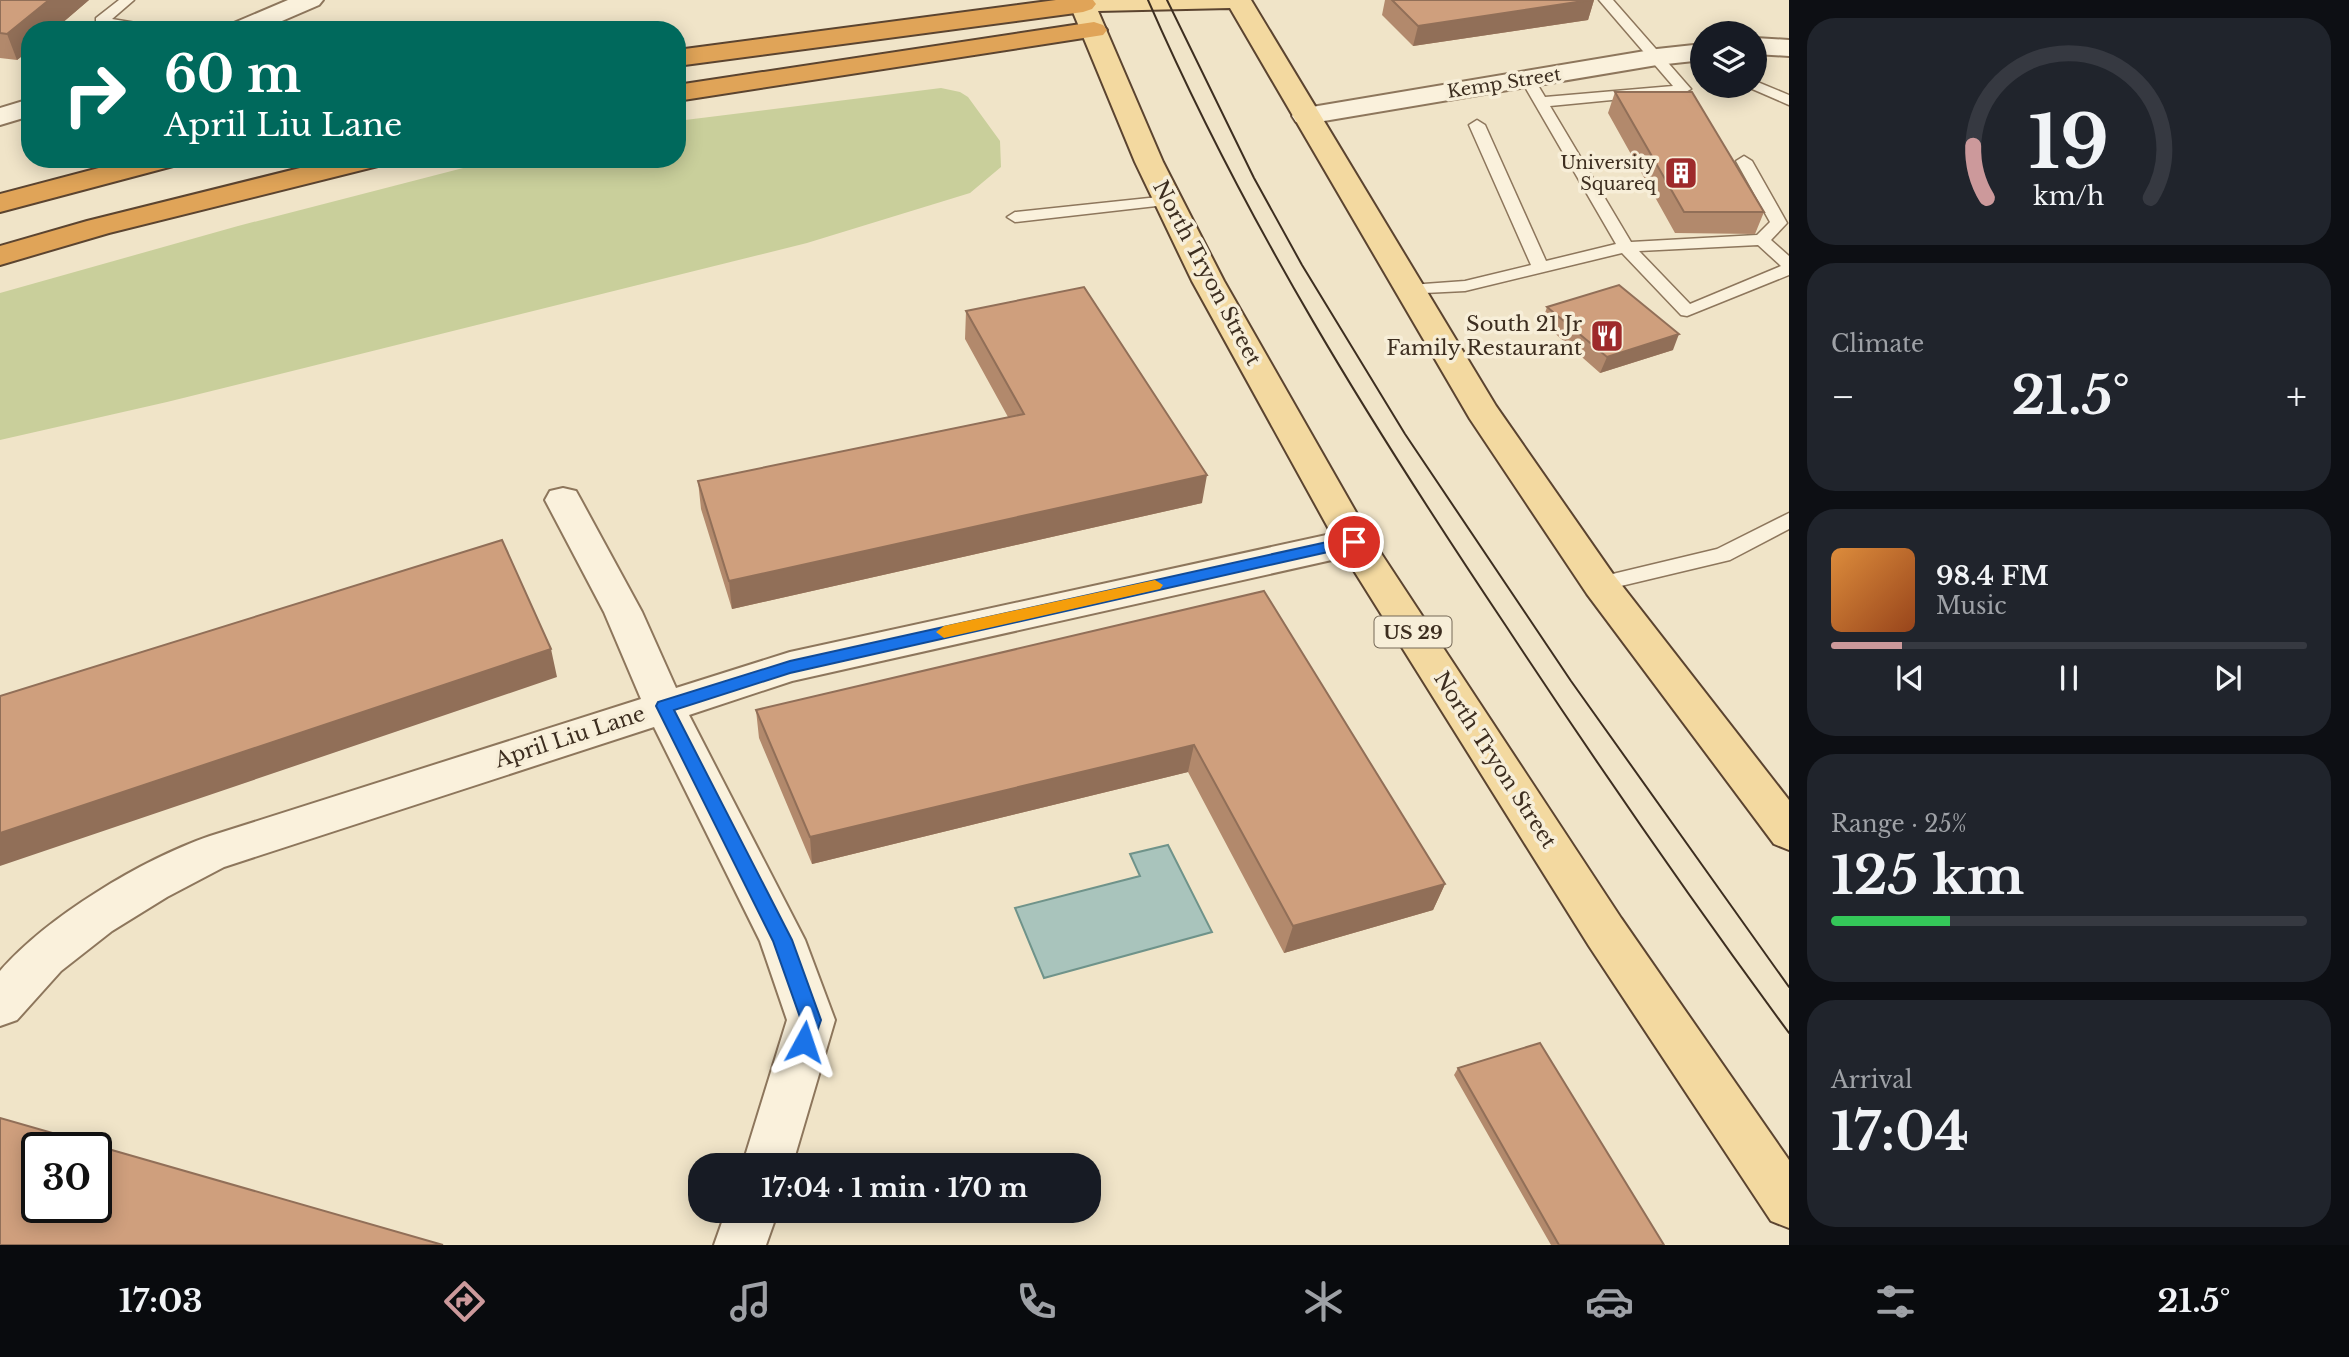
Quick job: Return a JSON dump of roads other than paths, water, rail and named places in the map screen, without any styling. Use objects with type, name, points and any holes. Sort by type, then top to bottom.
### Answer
[{"type":"highway","points":[[983,15],[1004,0]]},
{"type":"highway","points":[[686,57],[983,15],[1086,11]]},
{"type":"highway","points":[[686,91],[1086,11]]},
{"type":"highway","points":[[0,203],[133,168]]},
{"type":"highway","points":[[0,256],[110,223],[335,168]]},
{"type":"main road","points":[[1086,11],[1239,0],[1482,411],[1600,584],[1789,832]]},
{"type":"main road","name":"North Tryon Street","points":[[1086,11],[1149,162],[1208,281],[1354,542],[1605,932],[1789,1203]]},
{"type":"street","points":[[260,21],[310,0]]},
{"type":"street","points":[[1767,47],[1789,48]]},
{"type":"street","name":"Kemp Street","points":[[1306,116],[1534,91],[1657,57],[1690,56]]},
{"type":"street","points":[[0,117],[21,110]]},
{"type":"street","points":[[563,500],[624,612],[664,706],[782,940],[811,1020],[771,1153]]},
{"type":"street","name":"April Liu Lane","points":[[0,1006],[70,934],[139,889],[210,854],[790,667],[1354,542]]},
{"type":"street","points":[[740,1245],[748,1223]]},
{"type":"lane","points":[[102,21],[127,0]]},
{"type":"lane","points":[[1606,0],[1684,89],[1534,91],[1626,247],[1687,311],[1789,267],[1762,240]]},
{"type":"lane","points":[[1767,91],[1789,101]]},
{"type":"lane","points":[[1477,125],[1540,266]]},
{"type":"lane","points":[[1410,290],[1465,286],[1626,247],[1762,240],[1779,223],[1744,161]]},
{"type":"lane","points":[[1016,217],[1168,201]]},
{"type":"lane","points":[[1600,584],[1723,555],[1789,520]]},
{"type":"water","points":[[1168,845],[1212,932],[1044,978],[1015,908],[1140,876],[1130,854]]},
{"type":"tram line","points":[[1148,0],[1186,83],[1268,243],[1406,474],[1575,729],[1680,882],[1789,1033]]},
{"type":"tram line","points":[[1167,0],[1254,178],[1302,265],[1405,434],[1571,681],[1789,987]]},
{"type":"place","name":"University Squareq","points":[[1681,173]]},
{"type":"place","name":"South 21 Jr Family Restaurant","points":[[1607,336]]}]
